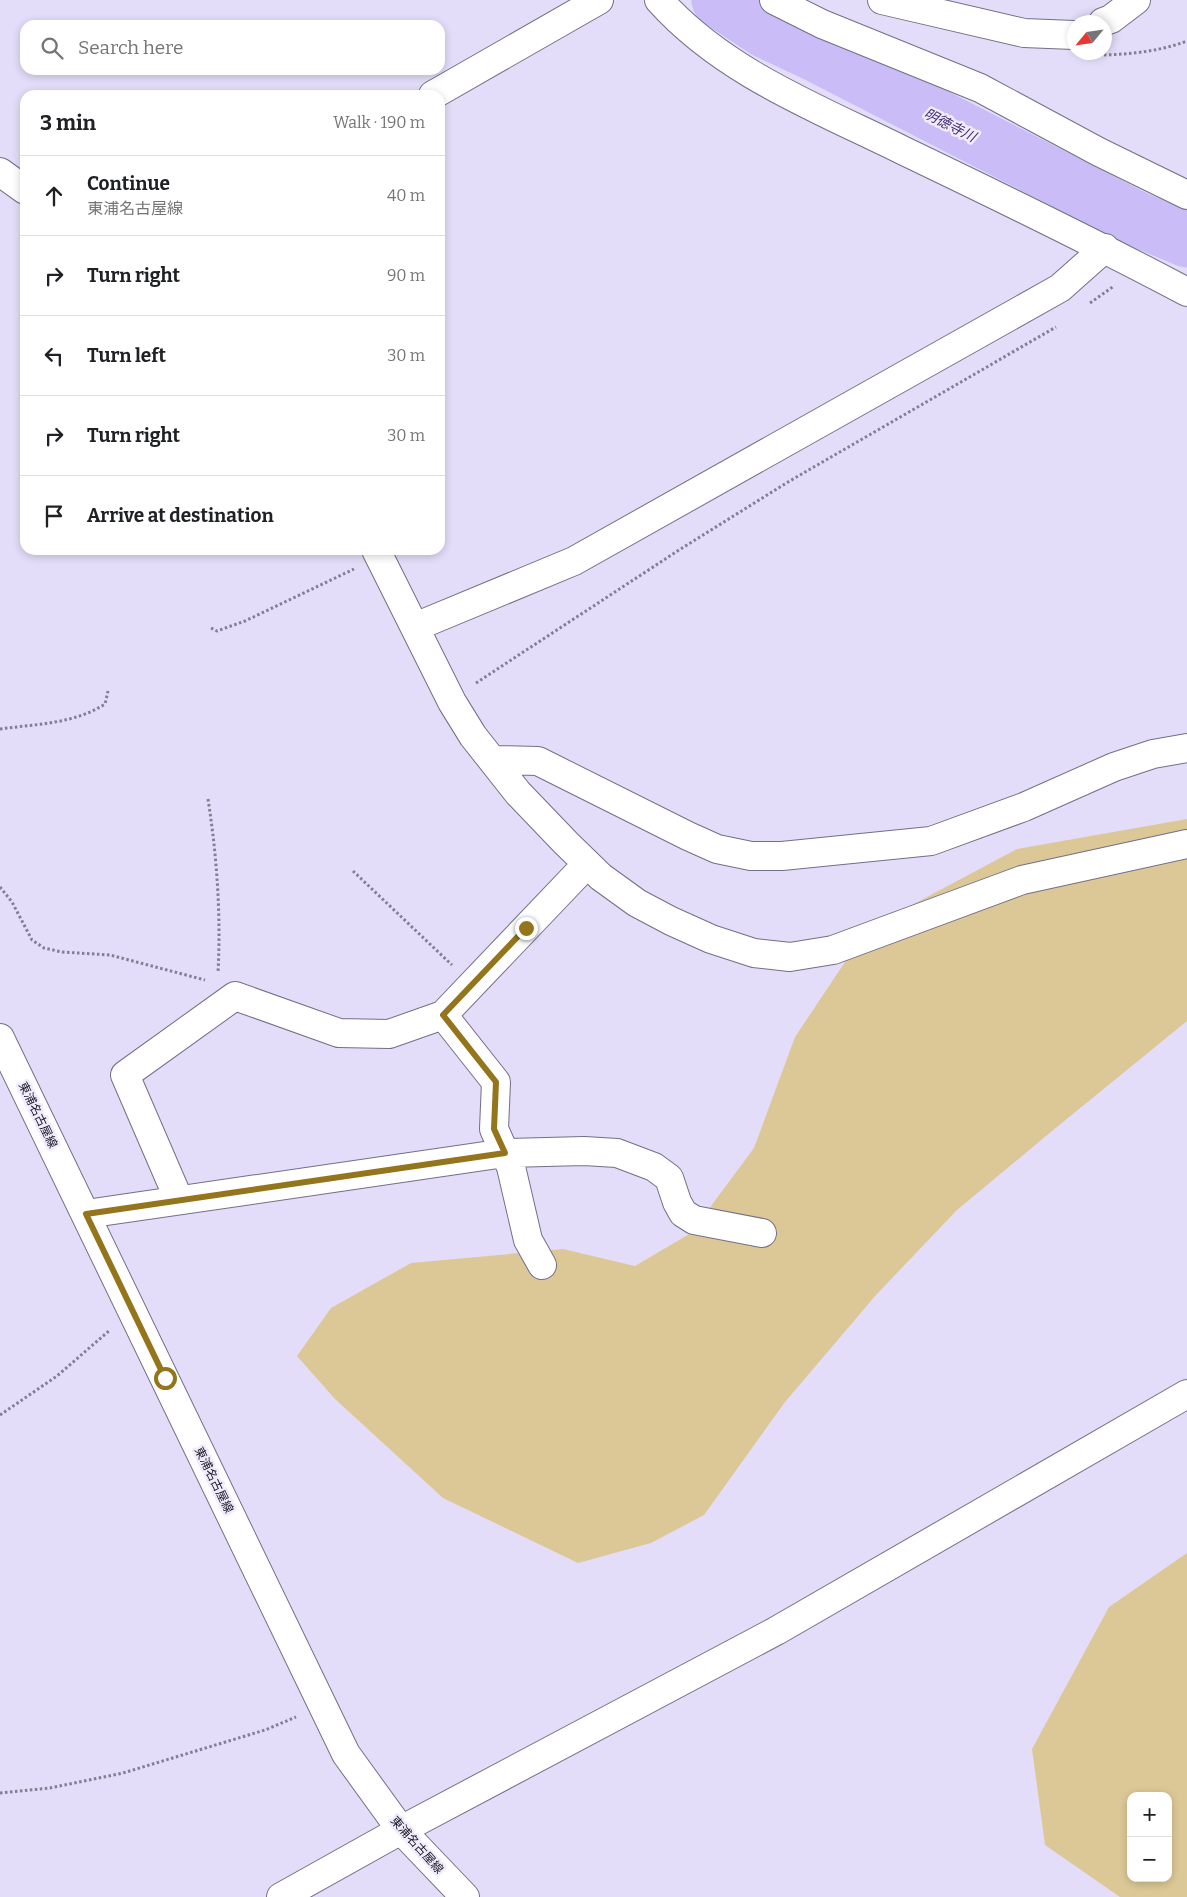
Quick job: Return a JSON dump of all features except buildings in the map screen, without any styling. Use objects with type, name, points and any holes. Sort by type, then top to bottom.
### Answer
[{"type":"street","points":[[442,90],[599,0]]},
{"type":"street","points":[[659,0],[672,15],[710,46],[768,85],[1105,248],[1187,292]]},
{"type":"street","points":[[882,0],[1024,33],[1067,35]]},
{"type":"street","points":[[1112,18],[1136,0]]},
{"type":"street","points":[[794,3],[822,24],[980,88],[1099,152],[1187,195]]},
{"type":"street","points":[[0,172],[20,186]]},
{"type":"street","points":[[415,627],[574,560],[1060,288],[1105,248]]},
{"type":"street","points":[[379,555],[452,702],[473,736],[518,793],[601,876],[637,903],[712,940],[754,953],[790,957],[833,950],[1022,880],[1187,844]]},
{"type":"street","points":[[493,760],[538,761],[717,849],[751,856],[782,856],[931,841],[1024,807],[1114,767],[1153,754],[1187,748]]},
{"type":"street","points":[[179,1200],[125,1075],[226,989],[339,1033],[389,1034],[443,1015],[587,864]]},
{"type":"street","points":[[443,1015],[496,1082],[494,1129],[511,1167],[528,1240],[542,1266]]},
{"type":"street","name":"東浦名古屋線","points":[[0,1038],[346,1754],[401,1830],[465,1897]]},
{"type":"street","points":[[86,1214],[505,1153],[584,1151],[617,1152],[654,1167],[669,1178],[683,1213],[694,1220],[762,1233]]},
{"type":"street","points":[[281,1897],[401,1830],[776,1631],[1187,1394]]},
{"type":"path","points":[[1082,309],[1106,293],[1138,266]]},
{"type":"path","points":[[452,702],[480,680],[704,534],[788,482],[1059,325]]},
{"type":"path","points":[[211,628],[217,631],[245,621],[376,555]]},
{"type":"path","points":[[0,729],[74,718],[92,712],[105,704],[108,692]]},
{"type":"path","points":[[0,887],[12,902],[32,940],[44,948],[62,952],[110,955],[201,980],[226,989],[215,846],[208,799]]},
{"type":"path","points":[[353,871],[473,984]]},
{"type":"path","points":[[0,1415],[57,1376],[102,1338],[132,1309]]},
{"type":"path","points":[[0,1793],[50,1788],[123,1773],[265,1730],[323,1706]]},
{"type":"shaded area","points":[[1187,819],[1187,1021],[957,1210],[876,1295],[785,1402],[704,1515],[651,1543],[578,1563],[443,1498],[335,1399],[297,1356],[331,1308],[411,1263],[563,1249],[635,1266],[691,1233],[754,1148],[795,1037],[867,929],[1017,849]]},
{"type":"shaded area","points":[[1187,1553],[1187,1897],[1120,1897],[1045,1845],[1032,1749],[1109,1607]]},
{"type":"waterway","name":"明徳寺川","points":[[719,0],[766,31],[819,56],[1135,218],[1187,240]]},
{"type":"route","points":[[165,1378],[86,1214],[505,1153],[494,1129],[496,1082],[443,1015],[526,928]]}]
